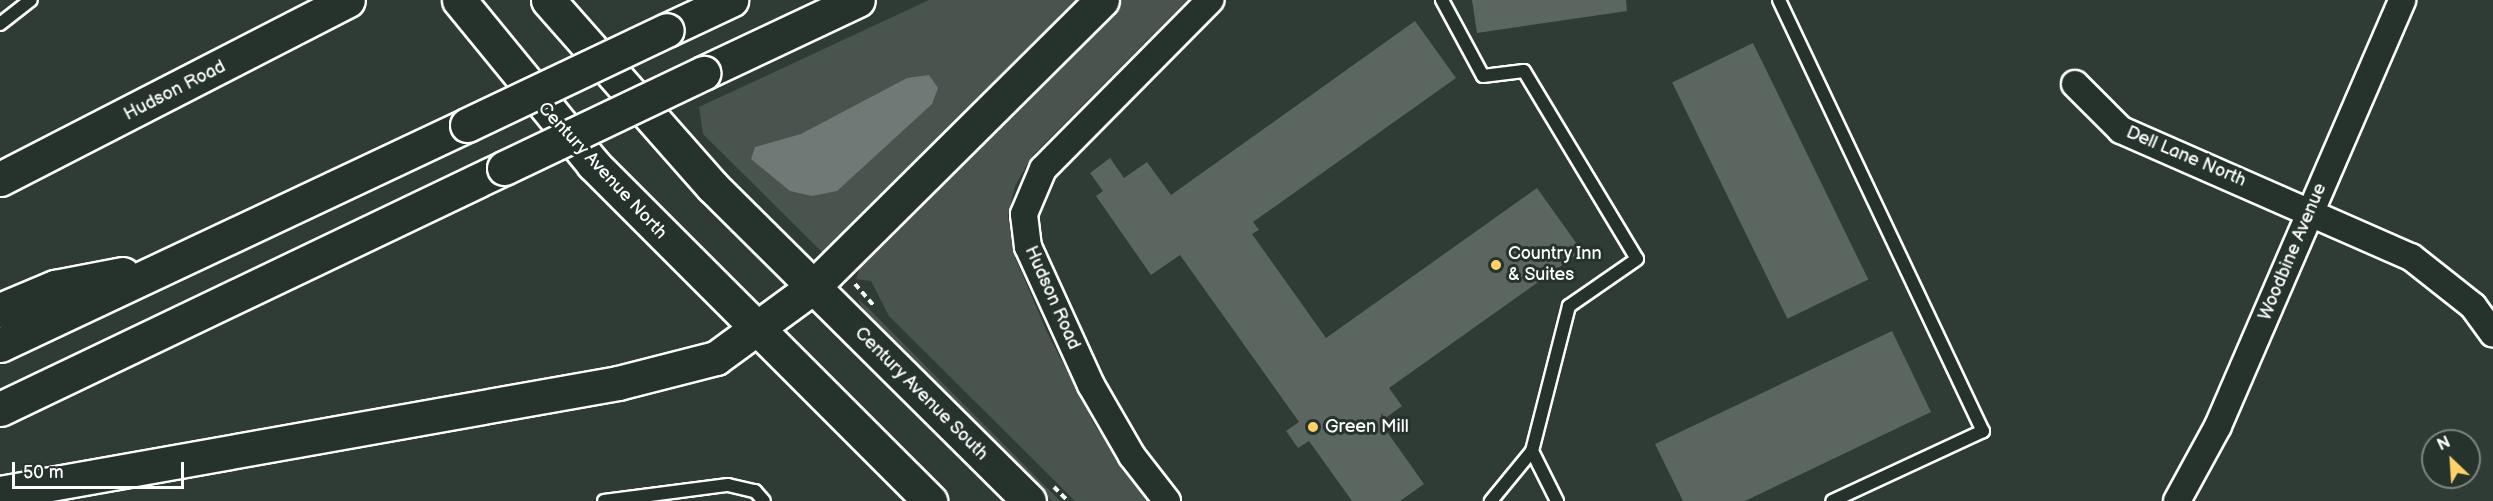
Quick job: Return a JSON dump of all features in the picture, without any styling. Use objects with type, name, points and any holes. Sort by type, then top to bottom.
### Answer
[{"type":"main road","name":"Hudson Road","points":[[0,179],[348,0]]},
{"type":"main road","name":"Century Avenue North","points":[[459,0],[547,114],[757,333]]},
{"type":"main road","points":[[548,0],[615,82],[813,287]]},
{"type":"main road","points":[[0,345],[730,0]]},
{"type":"main road","points":[[0,409],[858,0]]},
{"type":"main road","points":[[0,493],[679,370],[716,358],[757,333],[813,287],[1102,0]]},
{"type":"main road","points":[[0,310],[55,287],[172,265]]},
{"type":"main road","name":"Century Avenue South","points":[[813,287],[1029,501]]},
{"type":"main road","points":[[757,333],[927,500]]},
{"type":"street","name":"Hudson Road","points":[[1167,501],[1132,456],[1091,385],[1028,247],[1024,214],[1043,169],[1210,0]]},
{"type":"street","name":"Woodbine Avenue","points":[[2177,501],[2218,426],[2402,0]]},
{"type":"street","name":"Dell Lane North","points":[[2075,84],[2121,130],[2311,211],[2439,275],[2493,334]]},
{"type":"lane","points":[[0,24],[31,0]]},
{"type":"lane","points":[[1442,0],[1483,76],[1524,71],[1637,259],[1569,306],[1532,451],[1491,501]]},
{"type":"lane","points":[[1779,0],[1983,430],[1832,501]]},
{"type":"lane","points":[[1532,451],[1557,501]]},
{"type":"lane","points":[[604,501],[728,485],[755,491],[764,501]]},
{"type":"shaded area","points":[[929,0],[1090,0],[824,254],[703,134],[699,107]]},
{"type":"shaded area","points":[[1120,0],[1187,0],[1032,156],[1015,186],[1008,216],[1014,255],[1047,332],[1094,424],[1147,501],[1075,501],[889,316],[871,281],[856,279],[864,256]]},
{"type":"shaded area","points":[[929,75],[938,88],[932,104],[837,191],[812,196],[790,191],[751,159],[755,147],[801,134],[907,78]]},
{"type":"shaded area","points":[[858,299],[1060,501],[1052,501],[868,318]]},
{"type":"building","points":[[1472,0],[1626,0],[1627,11],[1477,33]]},
{"type":"building","name":"Country Inn & Suites","points":[[1415,21],[1456,78],[1253,222],[1259,230],[1252,234],[1326,338],[1537,188],[1582,251],[1389,388],[1402,406],[1380,422],[1424,484],[1400,501],[1352,501],[1309,441],[1298,448],[1286,431],[1299,422],[1180,255],[1151,275],[1096,196],[1103,191],[1090,173],[1110,158],[1124,178],[1147,162],[1171,195]]},
{"type":"building","points":[[1753,43],[1868,279],[1787,319],[1672,82]]},
{"type":"building","points":[[1892,331],[1931,412],[1745,501],[1683,501],[1655,444]]},
{"type":"place","name":"Country Inn & Suites","points":[[1496,265]]},
{"type":"place","name":"Green Mill","points":[[1313,427]]}]
